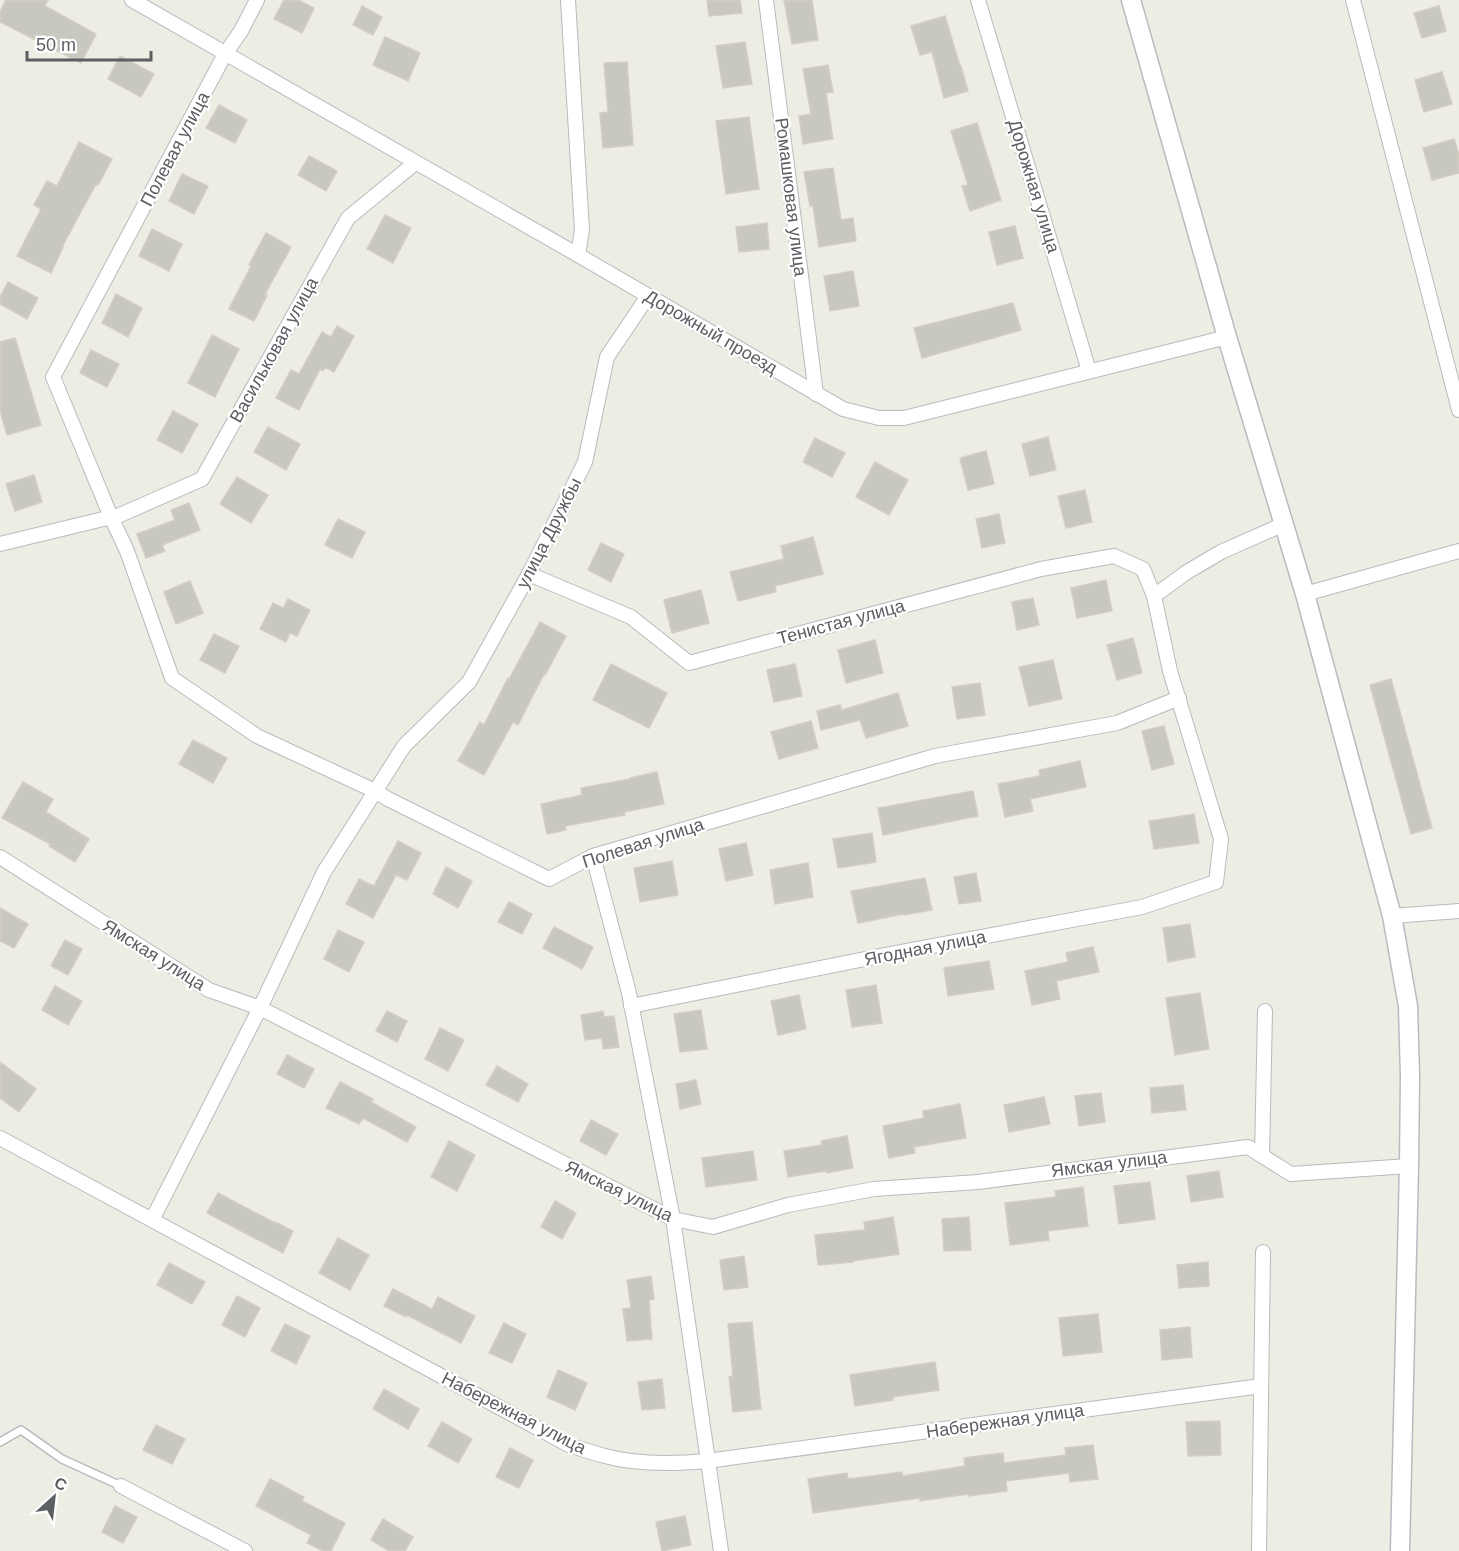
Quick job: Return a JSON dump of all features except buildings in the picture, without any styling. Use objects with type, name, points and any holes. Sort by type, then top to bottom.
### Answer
[{"type":"main road","points":[[1131,0],[1227,337],[1305,594],[1392,916],[1408,1006],[1409,1166],[1400,1551]]},
{"type":"street","name":"Дорожный проезд","points":[[132,0],[843,409],[879,418],[904,418],[1227,337]]},
{"type":"street","name":"Полевая улица","points":[[257,0],[122,248],[55,380],[115,516],[172,678],[257,736],[375,791],[549,879],[593,856],[935,756],[1117,723],[1179,698]]},
{"type":"street","points":[[568,0],[582,230],[578,255]]},
{"type":"street","name":"Ромашковая улица","points":[[766,0],[816,394]]},
{"type":"street","name":"Дорожная улица","points":[[978,0],[1089,371]]},
{"type":"street","points":[[1353,0],[1459,410]]},
{"type":"street","name":"Васильковая улица","points":[[0,544],[115,516],[202,479],[348,218],[416,163]]},
{"type":"street","name":"улица Дружбы","points":[[152,1220],[260,1008],[324,872],[404,746],[469,682],[529,574],[585,462],[607,357],[648,296]]},
{"type":"street","points":[[1179,698],[1170,671],[1154,596],[1187,572],[1221,552],[1284,524]]},
{"type":"street","points":[[1305,594],[1459,551]]},
{"type":"street","name":"Тенистая улица","points":[[529,574],[631,616],[688,663],[1041,569],[1114,556],[1143,569],[1154,596]]},
{"type":"street","name":"Ягодная улица","points":[[631,1006],[895,953],[1142,908],[1216,882],[1221,839],[1179,698]]},
{"type":"street","points":[[593,856],[631,1006],[673,1220],[721,1551]]},
{"type":"street","name":"Ямская улица","points":[[0,858],[209,990],[260,1008],[673,1220],[713,1227],[788,1206],[874,1188],[978,1182],[1248,1147],[1291,1174],[1409,1166]]},
{"type":"street","points":[[1392,916],[1459,911]]},
{"type":"street","points":[[1262,1156],[1265,1011]]},
{"type":"street","name":"Набережная улица","points":[[0,1138],[569,1445],[606,1457],[635,1462],[692,1463],[1261,1386]]},
{"type":"street","points":[[1259,1551],[1263,1252]]},
{"type":"street","points":[[121,1486],[245,1551]]},
{"type":"lane","points":[[0,1442],[21,1430],[62,1459],[121,1486]]}]
